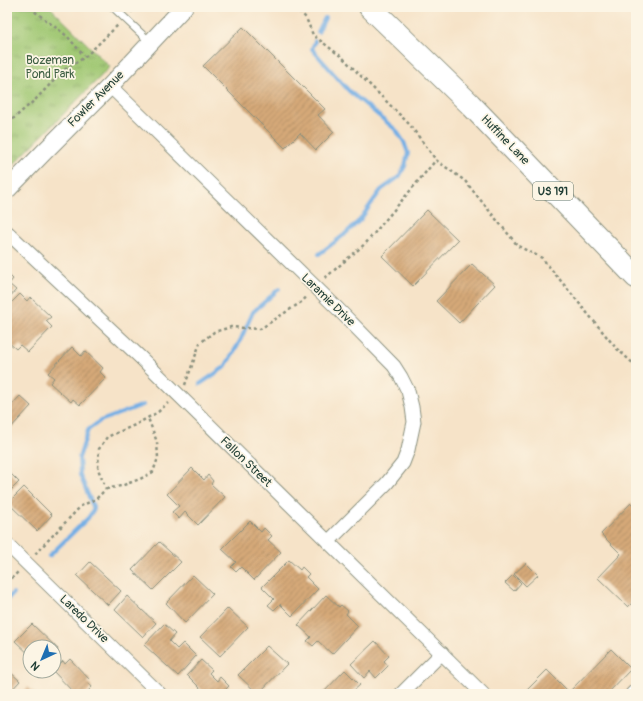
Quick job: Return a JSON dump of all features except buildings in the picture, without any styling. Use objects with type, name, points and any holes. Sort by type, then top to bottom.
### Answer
[{"type":"highway","name":"Huffine Lane","points":[[370,7],[470,104],[636,277]]},
{"type":"street","name":"Fowler Avenue","points":[[7,190],[110,86],[184,7]]},
{"type":"street","name":"Laramie Drive","points":[[110,86],[394,366],[408,391],[414,422],[408,450],[402,463],[387,483],[328,542]]},
{"type":"street","name":"Fallon Street","points":[[7,232],[177,394],[483,694]]},
{"type":"street","name":"Laredo Drive","points":[[7,544],[160,694]]},
{"type":"street","points":[[401,694],[442,653]]},
{"type":"street","points":[[632,694],[636,690]]},
{"type":"lane","points":[[113,7],[150,42]]},
{"type":"path","points":[[31,7],[34,11],[67,36],[85,57]]},
{"type":"path","points":[[7,122],[35,100],[64,70],[85,57],[136,7]]},
{"type":"path","points":[[295,7],[306,18],[313,35],[343,58],[410,125],[436,160],[465,181],[518,246],[542,258],[616,348],[636,366]]},
{"type":"path","points":[[106,489],[98,469],[99,449],[107,437],[136,425],[158,412],[185,387],[200,343],[214,332],[231,327],[260,329],[303,300],[325,278],[366,243],[436,160]]},
{"type":"path","points":[[7,583],[81,506],[96,499],[106,489],[121,486],[140,479],[153,472],[158,458],[157,442],[148,418]]},
{"type":"green space","name":"Bozeman Pond Park","points":[[7,7],[50,7],[110,67],[7,171]]},
{"type":"waterway","points":[[318,32],[325,18]]},
{"type":"waterway","points":[[315,41],[312,49],[349,91],[396,130],[404,142],[408,153],[405,166],[399,177],[381,190],[360,220],[344,235],[319,254]]},
{"type":"waterway","points":[[200,384],[225,367],[240,341],[253,312],[279,289]]},
{"type":"waterway","points":[[49,556],[88,518],[94,509],[80,475],[79,458],[88,430],[100,421],[143,405]]},
{"type":"waterway","points":[[7,600],[13,593]]}]
